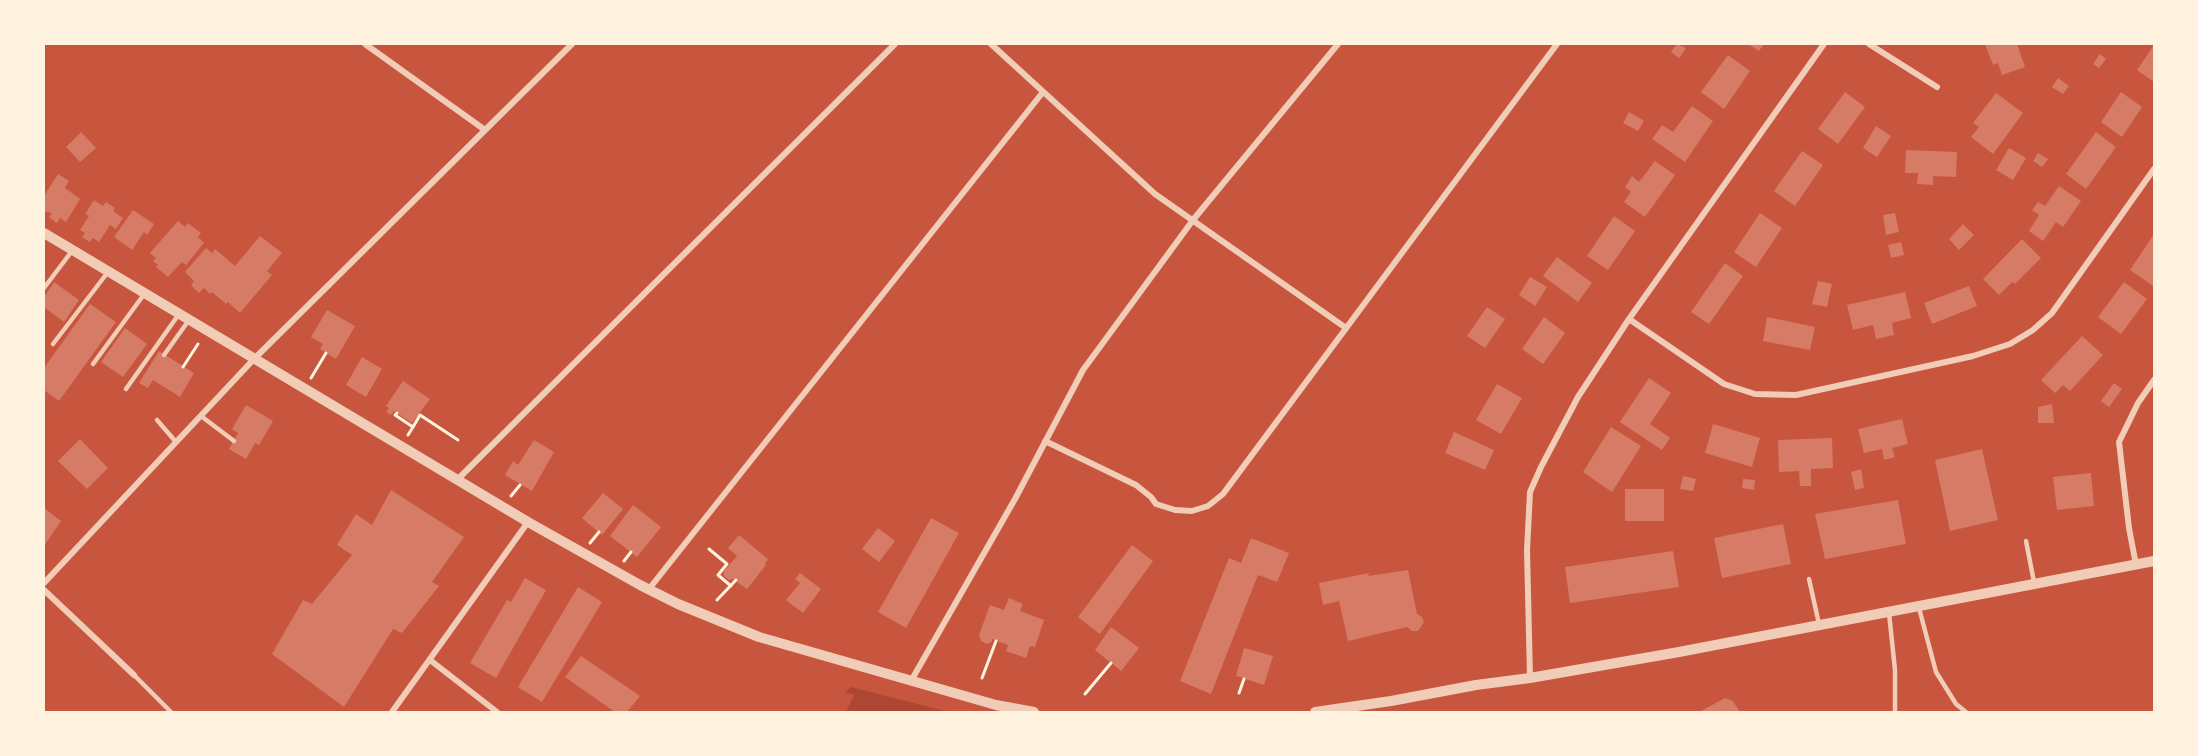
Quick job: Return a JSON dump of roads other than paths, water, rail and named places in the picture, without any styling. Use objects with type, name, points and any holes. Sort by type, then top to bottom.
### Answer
[{"type":"street","points":[[365,44],[485,130]]},
{"type":"street","points":[[44,583],[254,359],[573,44]]},
{"type":"street","points":[[457,480],[895,44]]},
{"type":"street","points":[[991,44],[1155,194],[1346,328]]},
{"type":"street","points":[[911,681],[1015,500],[1083,370],[1193,220],[1338,44]]},
{"type":"street","points":[[1044,441],[1136,485],[1156,504],[1183,511],[1208,506],[1230,486],[1557,44]]},
{"type":"street","points":[[1530,678],[1526,568],[1530,492],[1541,467],[1578,397],[1629,319],[1824,44]]},
{"type":"street","points":[[1869,44],[1937,87]]},
{"type":"street","points":[[649,589],[1043,92]]},
{"type":"street","points":[[1629,319],[1724,384],[1755,394],[1796,395],[1973,356],[2010,344],[2033,330],[2052,313],[2154,169]]},
{"type":"street","points":[[44,233],[528,522],[649,589],[705,616],[759,637],[996,705],[1034,712]]},
{"type":"street","points":[[2136,565],[2129,528],[2119,442],[2138,403],[2154,380]]},
{"type":"street","points":[[392,712],[528,522]]},
{"type":"street","points":[[1315,712],[1530,678],[1889,613],[2154,561]]},
{"type":"street","points":[[44,590],[134,675]]},
{"type":"street","points":[[430,660],[497,712]]},
{"type":"lane","points":[[44,288],[72,250]]},
{"type":"lane","points":[[53,344],[108,272]]},
{"type":"lane","points":[[93,364],[145,294]]},
{"type":"lane","points":[[126,389],[179,314]]},
{"type":"lane","points":[[164,355],[189,320]]},
{"type":"lane","points":[[201,416],[234,441]]},
{"type":"lane","points":[[157,420],[176,442]]},
{"type":"lane","points":[[2026,541],[2034,585]]},
{"type":"lane","points":[[1809,579],[1819,624]]},
{"type":"lane","points":[[1919,606],[1936,672],[1956,704],[1966,712]]},
{"type":"lane","points":[[1889,613],[1895,670],[1895,712]]},
{"type":"lane","points":[[134,675],[171,712]]}]
